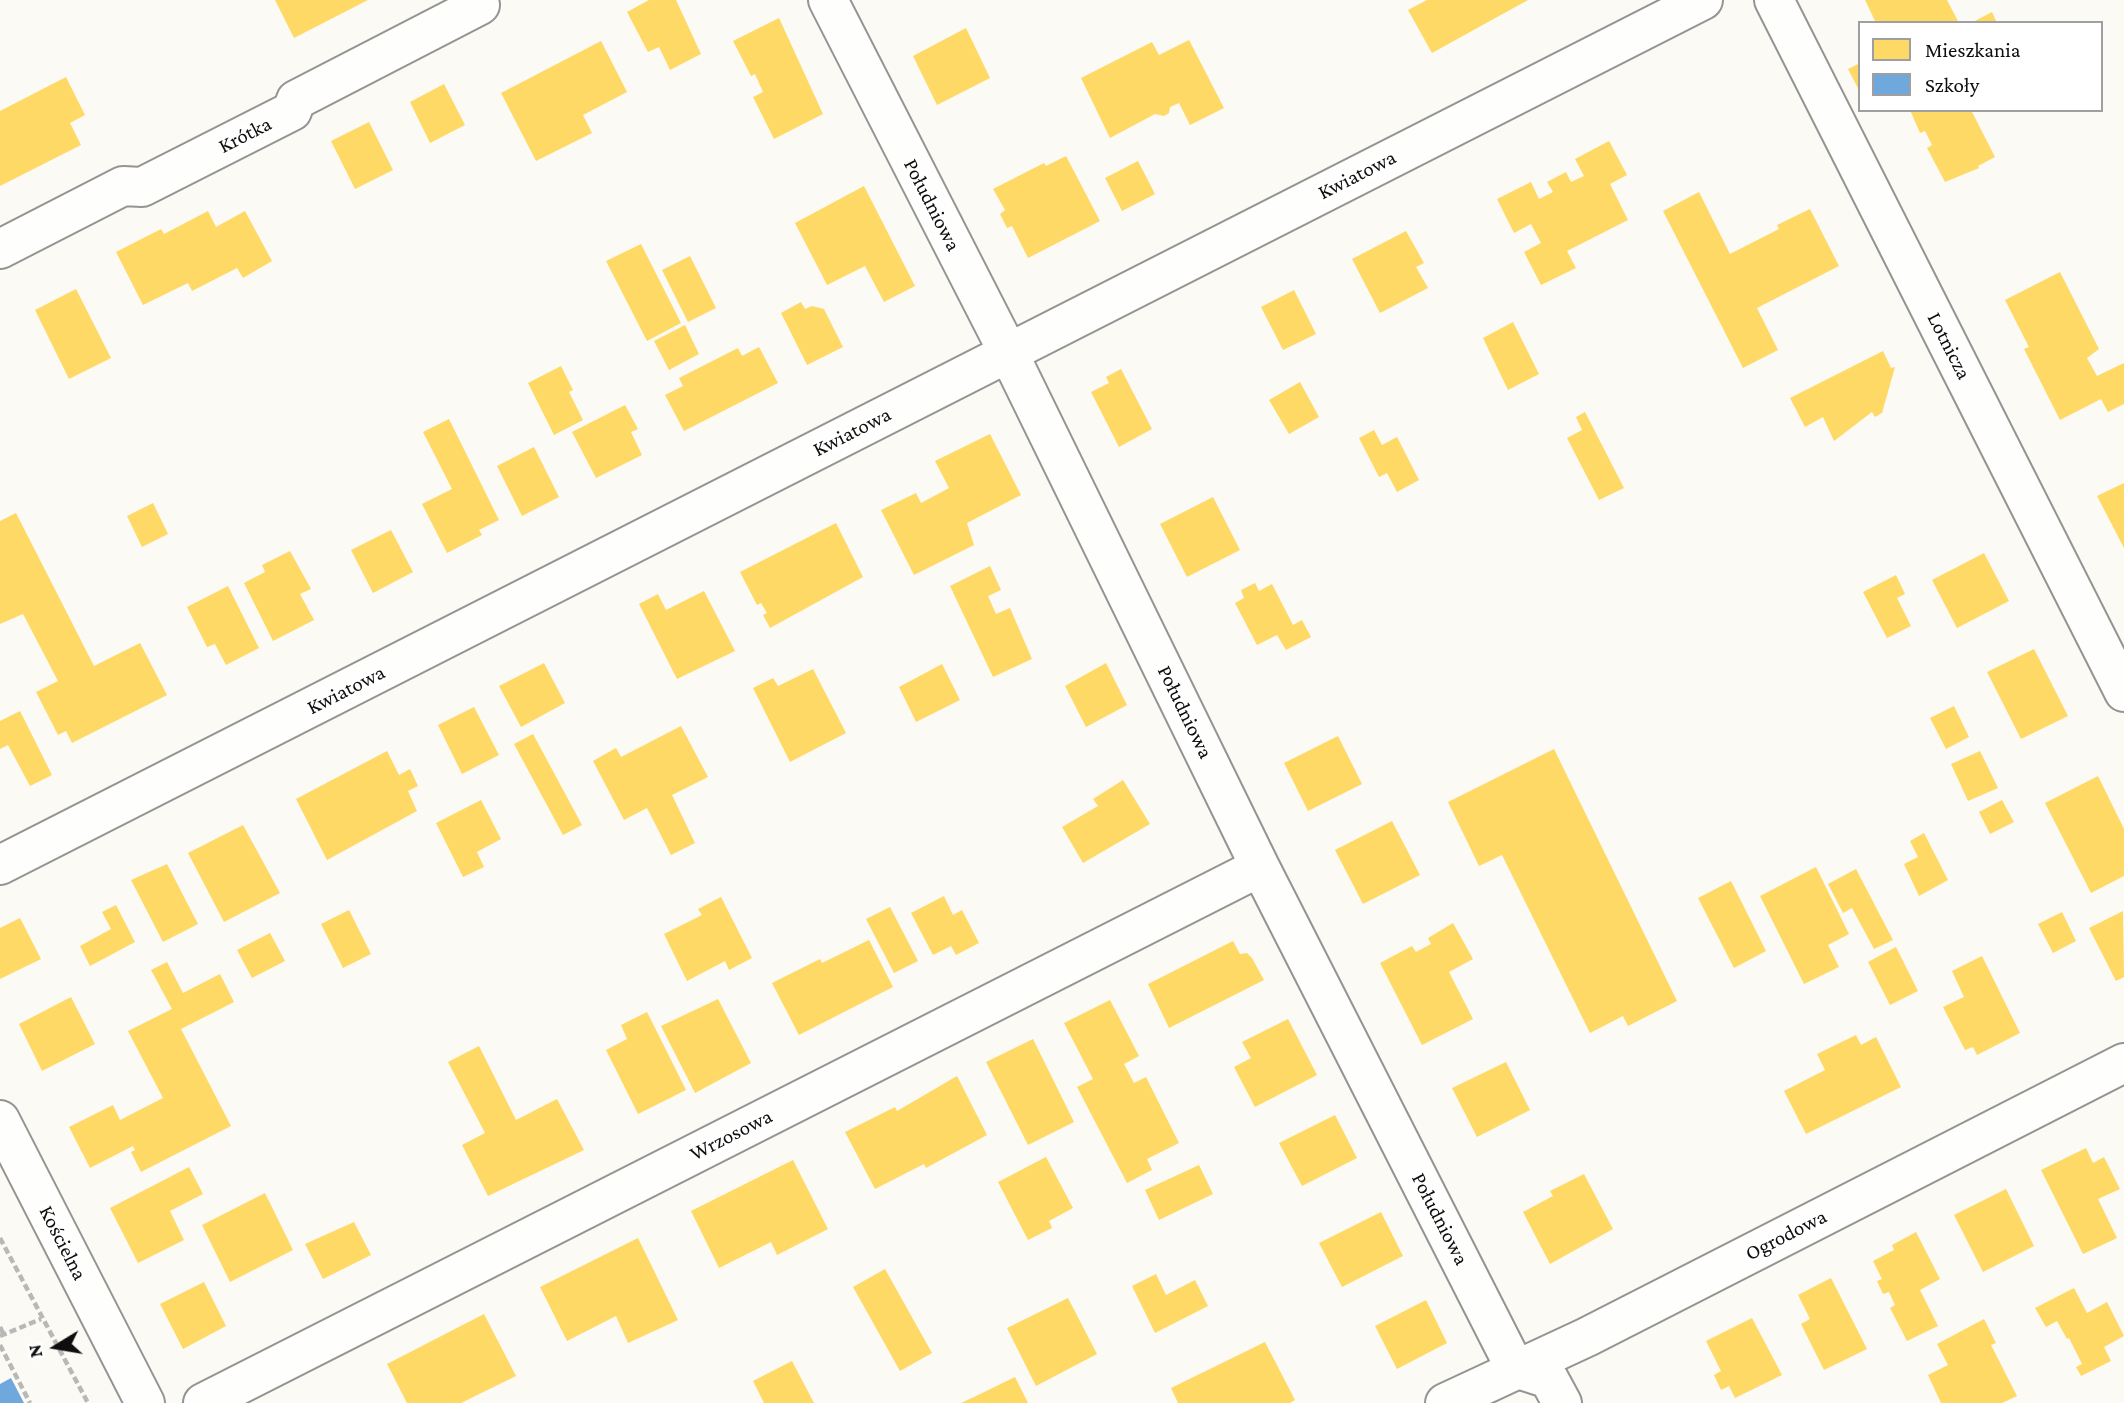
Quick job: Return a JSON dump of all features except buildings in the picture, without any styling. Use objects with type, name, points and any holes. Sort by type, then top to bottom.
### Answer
[{"type":"street","name":"Południowa","points":[[828,0],[1008,352],[1260,867],[1515,1368]]},
{"type":"street","name":"Kwiatowa","points":[[0,865],[1703,0]]},
{"type":"street","name":"Lotnicza","points":[[1774,0],[2124,692]]},
{"type":"street","name":"Krótka","points":[[0,249],[123,186],[142,187],[292,111],[296,100],[480,5]]},
{"type":"street","name":"Wrzosowa","points":[[203,1403],[1260,867]]},
{"type":"street","name":"Ogrodowa","points":[[1445,1403],[1515,1368],[1587,1337],[2124,1063]]},
{"type":"street","name":"Kościelna","points":[[0,1120],[145,1403]]},
{"type":"street","points":[[1515,1368],[1549,1379],[1562,1403]]},
{"type":"path","points":[[0,1238],[88,1403]]},
{"type":"path","points":[[0,1326],[2,1335],[41,1319]]},
{"type":"path","points":[[0,1345],[30,1403]]}]
